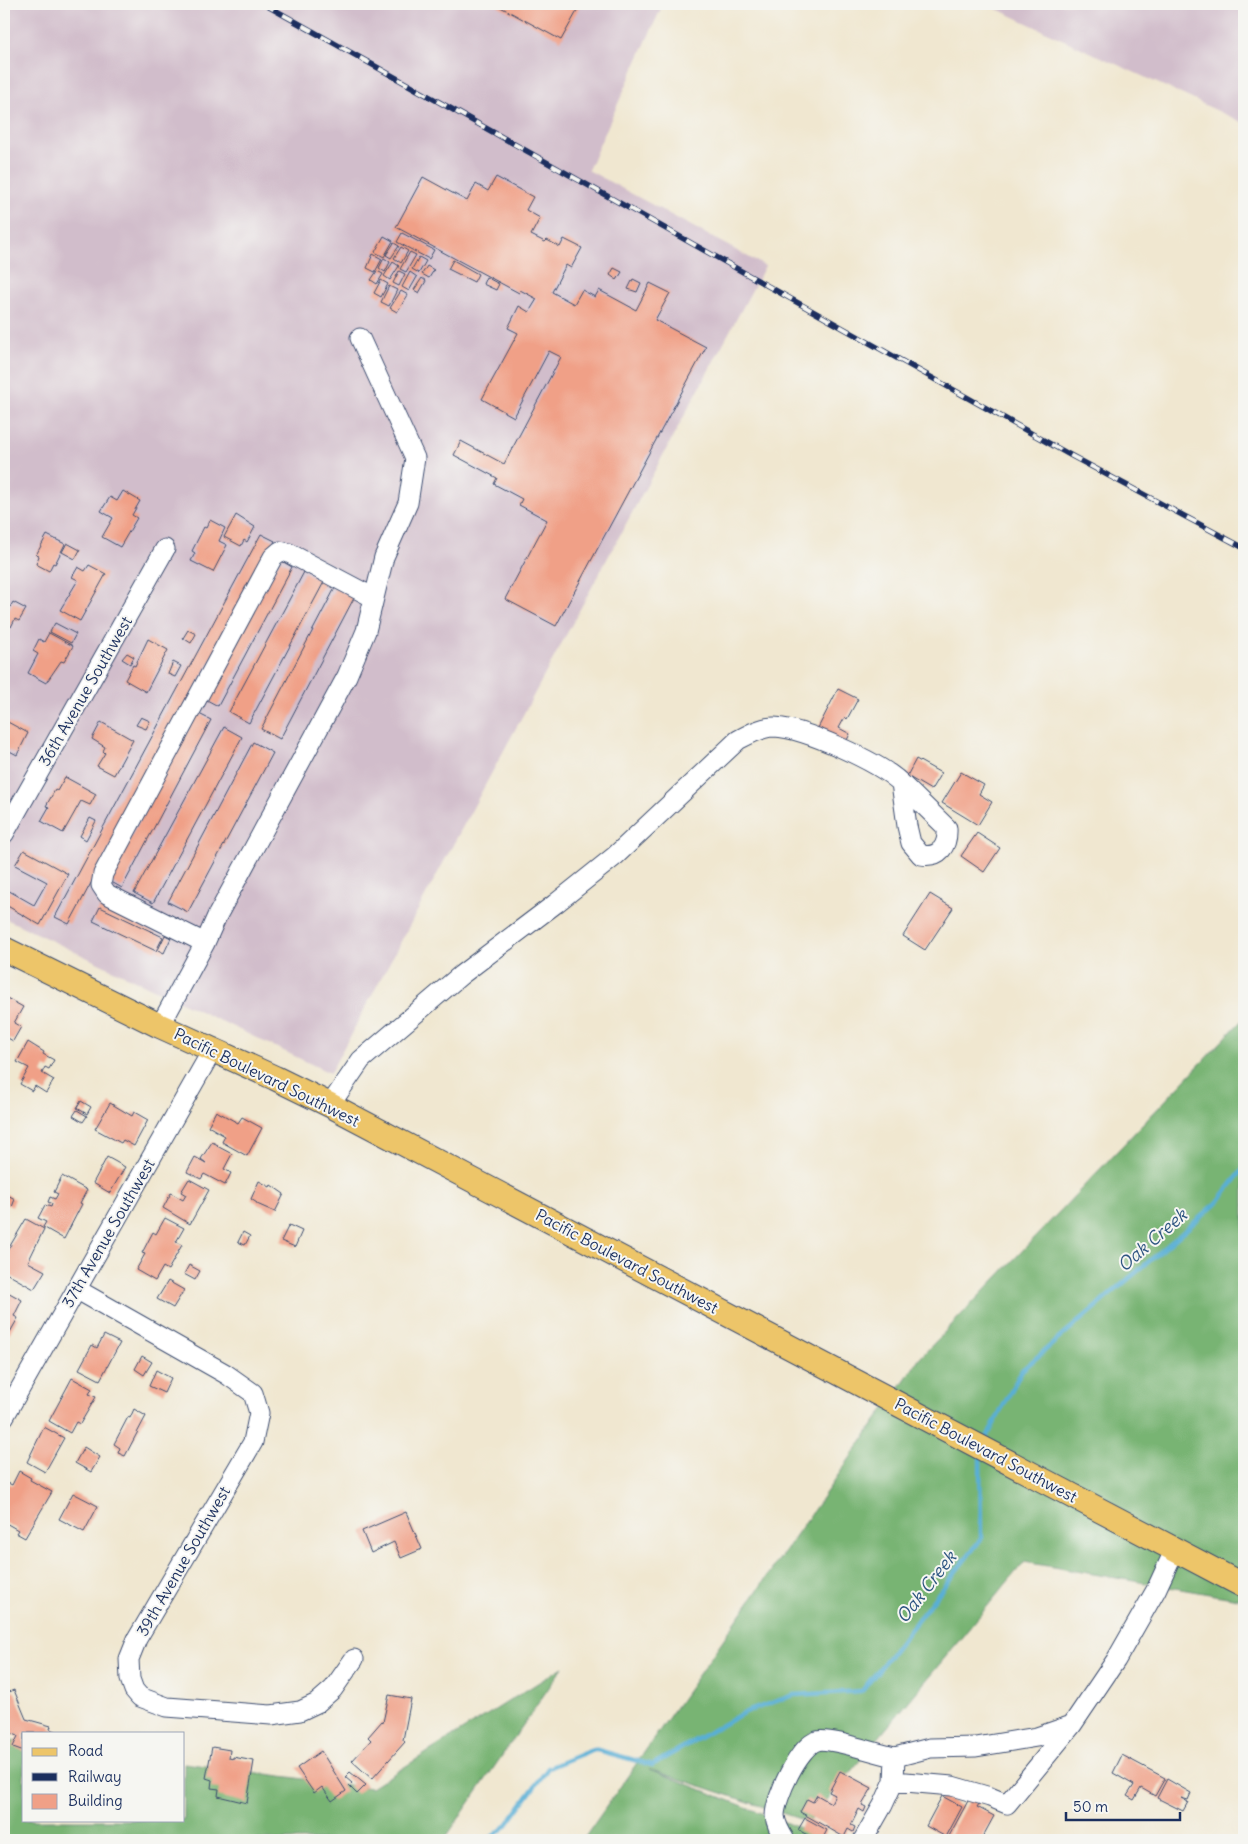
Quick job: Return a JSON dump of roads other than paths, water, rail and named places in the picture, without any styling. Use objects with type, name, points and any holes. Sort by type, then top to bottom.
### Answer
[{"type":"main road","name":"Pacific Boulevard Southwest","points":[[4,949],[160,1026],[330,1105],[1244,1586]]},
{"type":"street","points":[[160,1026],[217,916],[347,676],[366,631],[384,557],[408,503],[415,458],[360,338]]},
{"type":"street","name":"36th Avenue Southwest","points":[[4,834],[165,549]]},
{"type":"street","points":[[205,942],[107,894],[101,885],[103,874],[273,557],[280,551],[289,553],[374,598]]},
{"type":"street","points":[[330,1105],[361,1060],[461,975],[556,904],[615,856],[738,740],[755,731],[772,727],[807,734],[876,765],[901,783]]},
{"type":"street","name":"37th Avenue Southwest","points":[[4,1416],[213,1049]]},
{"type":"street","name":"39th Avenue Southwest","points":[[76,1290],[226,1374],[252,1393],[259,1413],[253,1442],[137,1639],[129,1659],[130,1679],[134,1690],[140,1697],[167,1707],[271,1715],[290,1713],[300,1711],[317,1703],[333,1689],[354,1659]]},
{"type":"street","points":[[894,1781],[952,1786],[1007,1804],[1072,1725],[1116,1660],[1156,1590],[1175,1549]]},
{"type":"street","points":[[785,1840],[778,1830],[775,1814],[787,1777],[795,1762],[806,1748],[816,1741],[834,1741],[877,1754],[895,1757],[930,1748],[976,1747],[1037,1737],[1072,1725]]},
{"type":"street","points":[[863,1840],[894,1781],[895,1757]]},
{"type":"waterway","name":"Oak Creek","points":[[985,1441],[1022,1370],[1217,1203],[1244,1168]]},
{"type":"waterway","name":"Oak Creek","points":[[488,1840],[506,1826],[548,1768],[594,1749],[652,1765],[743,1713],[794,1695],[862,1691],[981,1539],[980,1455]]},
{"type":"railway","points":[[264,4],[1070,455],[1244,548]]}]
